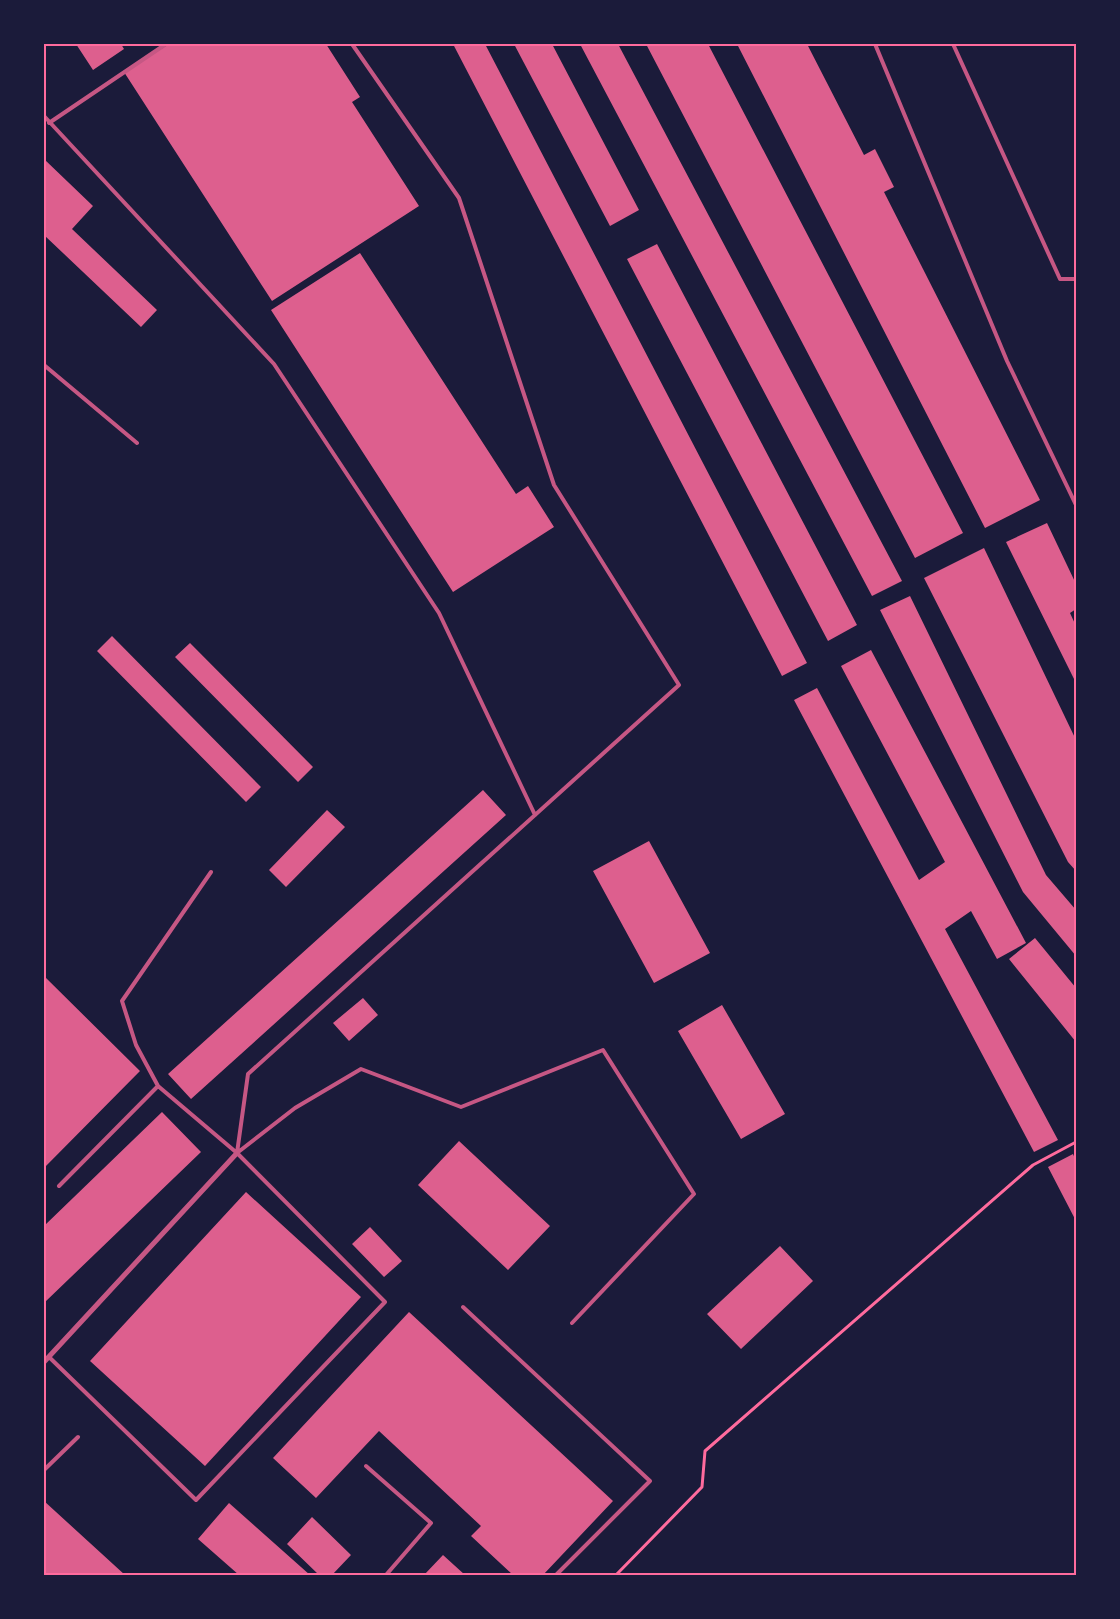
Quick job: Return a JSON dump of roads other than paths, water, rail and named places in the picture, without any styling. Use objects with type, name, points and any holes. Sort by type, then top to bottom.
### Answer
[{"type":"street","points":[[44,1362],[237,1153]]},
{"type":"lane","points":[[49,123],[166,44]]},
{"type":"lane","points":[[237,1153],[248,1074],[679,685],[554,485],[459,198],[352,44]]},
{"type":"lane","points":[[875,44],[1007,361],[1076,505]]},
{"type":"lane","points":[[954,44],[1060,280],[1076,279]]},
{"type":"lane","points":[[44,116],[274,364],[439,613],[535,815]]},
{"type":"lane","points":[[44,366],[137,443]]},
{"type":"lane","points":[[49,1357],[196,1500],[385,1302],[237,1153],[158,1086],[136,1045],[122,1001],[211,872]]},
{"type":"lane","points":[[237,1153],[295,1108],[361,1069],[461,1107],[603,1050],[694,1194],[572,1323]]},
{"type":"lane","points":[[59,1186],[158,1086]]},
{"type":"lane","points":[[463,1307],[650,1481],[556,1575]]},
{"type":"lane","points":[[44,1470],[78,1437]]},
{"type":"lane","points":[[366,1466],[431,1523],[386,1575]]}]
